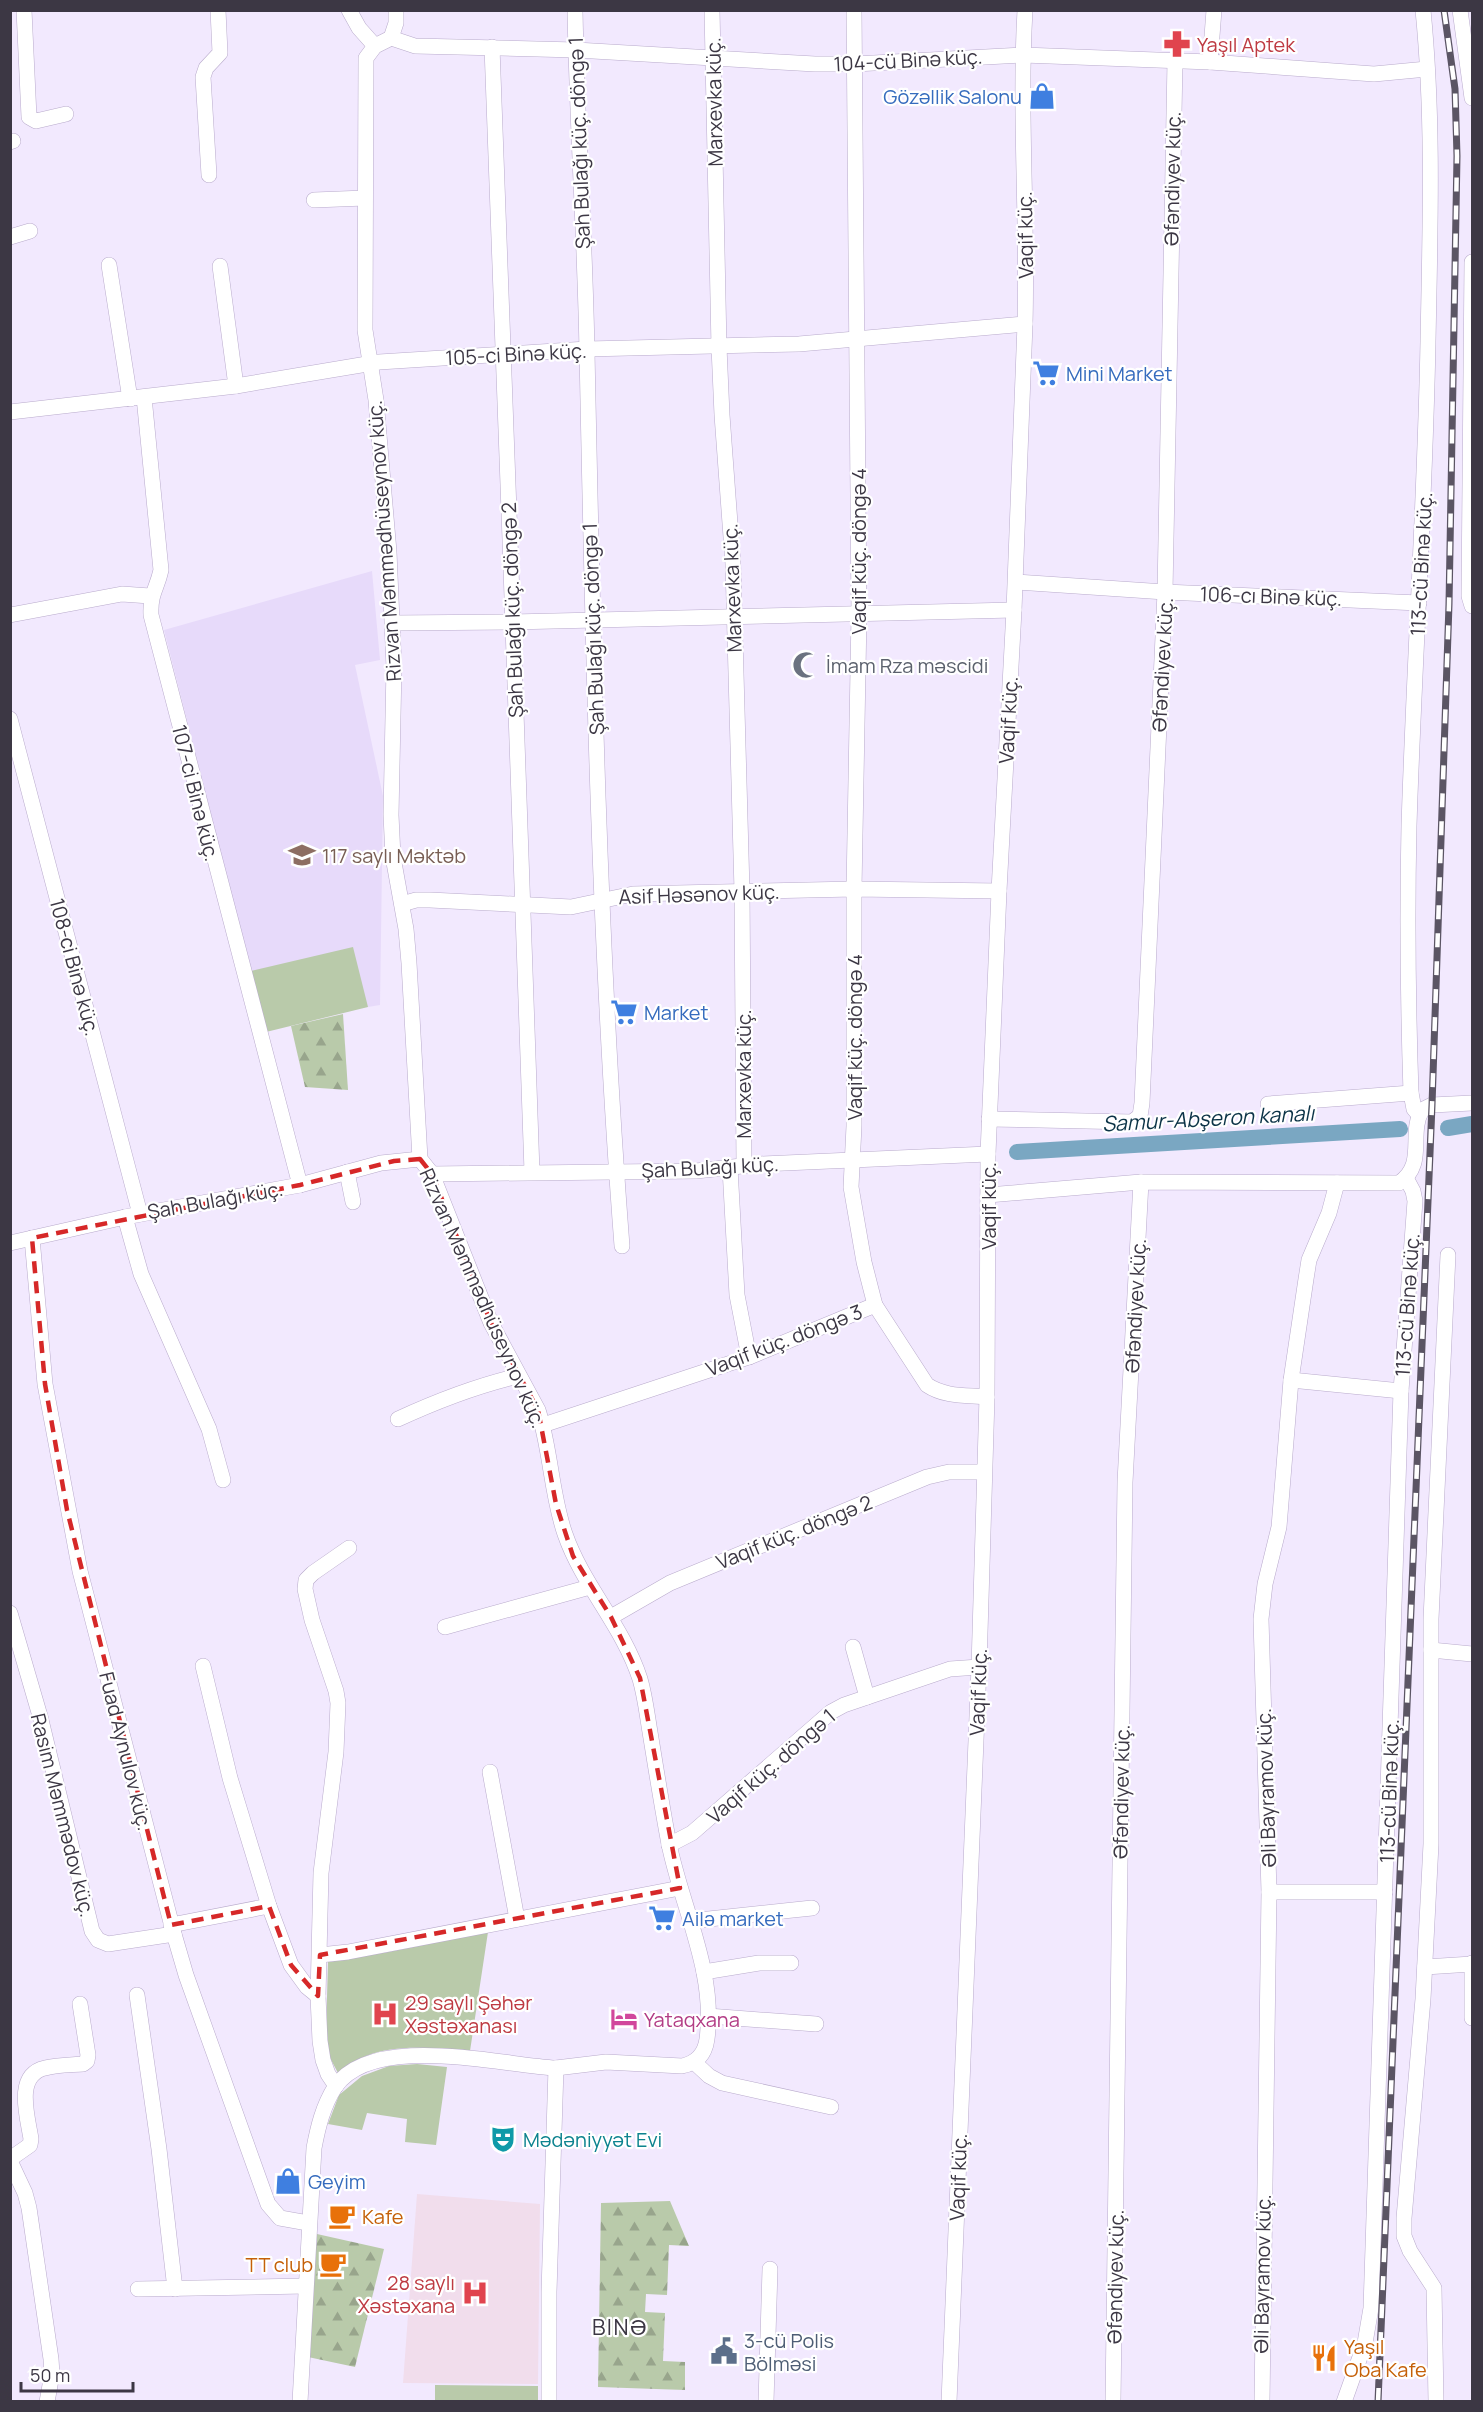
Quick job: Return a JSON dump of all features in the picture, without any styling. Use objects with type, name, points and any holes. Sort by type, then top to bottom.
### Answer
[{"type":"street","points":[[24,10],[29,117],[36,121],[66,114]]},
{"type":"street","points":[[209,175],[203,77],[206,68],[220,53],[218,10]]},
{"type":"street","points":[[349,10],[359,28],[375,46],[391,38],[396,23],[396,10]]},
{"type":"street","name":"Şah Bulağı küç. döngə 1","points":[[575,10],[602,900],[622,1246]]},
{"type":"street","name":"Marxevka küç.","points":[[712,10],[719,347],[734,617],[742,891],[737,1295],[749,1356]]},
{"type":"street","name":"Vaqif küç. döngə 4","points":[[854,10],[859,615],[854,889],[854,1126],[851,1187],[864,1262],[875,1305]]},
{"type":"street","name":"Vaqif küç.","points":[[949,2402],[979,1667],[987,1397],[989,1119],[1016,582],[1025,324],[1023,55],[1025,10]]},
{"type":"street","points":[[1210,62],[1214,10]]},
{"type":"street","name":"113-cü Binə küç.","points":[[1419,1115],[1414,1109],[1411,1093],[1408,913],[1426,459],[1430,210],[1427,69],[1423,10]]},
{"type":"street","points":[[1460,10],[1468,32],[1473,98]]},
{"type":"street","name":"104-cü Binə küç.","points":[[391,38],[415,46],[576,50],[815,64],[1023,55],[1210,62],[1374,74],[1427,69]]},
{"type":"street","name":"Rizvan Məmmədhüseynov küç.","points":[[375,46],[369,51],[365,67],[365,320],[369,364],[376,400],[389,552],[393,623],[392,815],[396,877],[402,904],[409,963],[420,1159],[432,1174],[491,1323],[538,1410],[543,1425],[559,1513],[573,1556],[610,1617],[640,1678],[669,1845],[704,1972],[708,2016],[705,2049],[695,2063]]},
{"type":"street","name":"Şah Bulağı küç. döngə 2","points":[[492,47],[512,622],[525,906],[532,1172]]},
{"type":"street","name":"Əfəndiyev küç.","points":[[989,1119],[1132,1122],[1140,1116],[1165,592],[1174,61]]},
{"type":"street","points":[[314,200],[364,198]]},
{"type":"street","points":[[10,237],[30,231]]},
{"type":"street","points":[[1473,262],[1469,585],[1470,604],[1473,606]]},
{"type":"street","name":"107-ci Binə küç.","points":[[109,266],[137,398],[161,570],[159,582],[150,596],[151,615],[300,1185]]},
{"type":"street","points":[[220,266],[237,386]]},
{"type":"street","name":"105-ci Binə küç.","points":[[10,412],[237,386],[369,364],[587,349],[799,344],[1025,324]]},
{"type":"street","name":"106-cı Binə küç.","points":[[1016,582],[1165,592],[1419,603]]},
{"type":"street","points":[[10,615],[122,594],[150,596]]},
{"type":"street","points":[[393,623],[1014,610]]},
{"type":"street","name":"108-ci Binə küç.","points":[[10,719],[133,1215],[141,1274],[209,1429],[224,1480]]},
{"type":"street","name":"Asif Həsənov küç.","points":[[402,904],[416,900],[430,900],[571,907],[633,894],[854,889],[999,891]]},
{"type":"street","points":[[1268,1104],[1411,1093]]},
{"type":"street","points":[[988,1195],[1141,1182],[1400,1183],[1410,1174],[1414,1164],[1419,1115],[1422,1110],[1432,1105],[1473,1103]]},
{"type":"street","name":"Şah Bulağı küç.","points":[[432,1174],[616,1170],[696,1171],[852,1160],[988,1154]]},
{"type":"street","name":"Şah Bulağı küç.","points":[[10,1243],[133,1215],[300,1185],[387,1162],[420,1159]]},
{"type":"street","points":[[347,1172],[353,1202]]},
{"type":"street","name":"113-cü Binə küç.","points":[[1344,2402],[1365,2343],[1371,2308],[1401,1391],[1414,1201],[1413,1191],[1406,1178]]},
{"type":"street","name":"Əfəndiyev küç.","points":[[1113,2402],[1125,1482],[1141,1182]]},
{"type":"street","name":"Əli Bayramov küç.","points":[[1262,2402],[1269,1892],[1261,1619],[1265,1584],[1279,1527],[1291,1380],[1309,1260],[1329,1213],[1337,1183]]},
{"type":"street","name":"Fuad Aynulov küç.","points":[[32,1238],[45,1384],[67,1510],[80,1571],[172,1929],[268,2204],[280,2218],[308,2223]]},
{"type":"street","points":[[1436,2402],[1434,2288],[1410,2251],[1404,2236],[1404,2218],[1425,1967],[1431,1844],[1431,1650],[1448,1255]]},
{"type":"street","name":"Vaqif küç. döngə 3","points":[[543,1425],[749,1356],[875,1305],[927,1384],[938,1392],[948,1395],[987,1397]]},
{"type":"street","points":[[398,1419],[484,1383],[518,1376]]},
{"type":"street","points":[[1291,1380],[1401,1391]]},
{"type":"street","name":"Vaqif küç. döngə 2","points":[[610,1617],[670,1583],[927,1477],[949,1472],[984,1472]]},
{"type":"street","points":[[336,2086],[323,2060],[318,1996],[321,1873],[336,1752],[338,1703],[304,1589],[306,1580],[313,1573],[349,1548]]},
{"type":"street","points":[[445,1626],[590,1587]]},
{"type":"street","name":"Rasim Məmmədov küç.","points":[[10,1613],[39,1716],[92,1931],[98,1940],[108,1944],[269,1906]]},
{"type":"street","points":[[853,1647],[867,1697]]},
{"type":"street","points":[[1431,1650],[1473,1654]]},
{"type":"street","points":[[203,1666],[230,1778],[269,1906],[291,1965],[307,1987],[318,1996]]},
{"type":"street","name":"Vaqif küç. döngə 1","points":[[669,1845],[692,1833],[831,1712],[844,1705],[950,1669],[979,1667]]},
{"type":"street","points":[[490,1772],[517,1919]]},
{"type":"street","points":[[320,1955],[348,1952],[680,1888]]},
{"type":"street","points":[[1269,1892],[1385,1892]]},
{"type":"street","points":[[690,1922],[812,1908]]},
{"type":"street","points":[[704,1972],[759,1963],[791,1963]]},
{"type":"street","points":[[1425,1967],[1472,1964],[1472,2018]]},
{"type":"street","points":[[137,1995],[159,2149],[175,2289]]},
{"type":"street","points":[[47,2402],[52,2374],[51,2359],[29,2208],[20,2179],[10,2160],[30,2145],[25,2101],[25,2089],[29,2079],[43,2068],[82,2064],[87,2061],[80,2004]]},
{"type":"street","points":[[708,2016],[816,2024]]},
{"type":"street","points":[[300,2402],[308,2223],[315,2140],[325,2107],[336,2086],[350,2073],[367,2064],[410,2054],[556,2068],[594,2063],[682,2066],[695,2063],[709,2076],[722,2083],[831,2107]]},
{"type":"street","points":[[549,2402],[549,2280],[556,2068]]},
{"type":"street","points":[[766,2402],[770,2269]]},
{"type":"street","points":[[138,2289],[305,2286]]},
{"type":"highlighted area","points":[[420,1159],[432,1174],[491,1323],[538,1410],[556,1504],[573,1556],[611,1617],[640,1678],[680,1888],[320,1955],[318,1996],[291,1965],[269,1906],[171,1925],[67,1510],[45,1384],[32,1238],[300,1185],[394,1161]]},
{"type":"shaded area","name":"117 saylı Məktəb","points":[[372,571],[380,660],[355,665],[383,796],[380,1005],[368,1007],[251,971],[164,630]]},
{"type":"shaded area","name":"28 saylı Xəstəxana","points":[[417,2194],[540,2204],[538,2384],[403,2383]]},
{"type":"green space","points":[[353,947],[368,1007],[266,1032],[251,971]]},
{"type":"green space","points":[[343,1014],[348,1090],[305,1087],[291,1026]]},
{"type":"green space","points":[[488,1932],[470,2051],[392,2049],[366,2056],[338,2073],[329,2056],[326,2032],[328,1962]]},
{"type":"green space","points":[[417,2064],[447,2067],[436,2145],[405,2142],[407,2119],[367,2113],[362,2130],[328,2124],[339,2095],[362,2076],[389,2066]]},
{"type":"green space","points":[[670,2201],[689,2246],[669,2245],[667,2295],[646,2294],[645,2312],[665,2313],[663,2361],[685,2362],[685,2390],[598,2387],[601,2203]]},
{"type":"green space","points":[[317,2234],[384,2249],[355,2367],[308,2357]]},
{"type":"green space","points":[[435,2385],[538,2386],[538,2401],[435,2401]]},
{"type":"waterway","name":"Samur-Abşeron kanalı","points":[[1448,1128],[1472,1124]]},
{"type":"waterway","name":"Samur-Abşeron kanalı","points":[[1017,1152],[1400,1129]]},
{"type":"railway","points":[[1378,2402],[1432,1105],[1449,604],[1457,156],[1455,89],[1444,10]]},
{"type":"place","name":"Yaşıl Aptek","points":[[1177,44]]},
{"type":"place","name":"Gözəllik Salonu","points":[[1042,96]]},
{"type":"place","name":"Mini Market","points":[[1046,373]]},
{"type":"place","name":"İmam Rza məscidi","points":[[806,665]]},
{"type":"place","name":"117 saylı Məktəb","points":[[302,855]]},
{"type":"place","name":"Market","points":[[624,1012]]},
{"type":"place","name":"Ailә market","points":[[662,1918]]},
{"type":"place","name":"29 saylı Şəhər Xəstəxanası","points":[[385,2014]]},
{"type":"place","name":"Yataqxana","points":[[624,2019]]},
{"type":"place","name":"Mədəniyyət Evi","points":[[503,2139]]},
{"type":"place","name":"Geyim","points":[[288,2181]]},
{"type":"place","name":"Kafe","points":[[342,2216]]},
{"type":"place","name":"TT club","points":[[333,2264]]},
{"type":"place","name":"28 saylı Xəstəxana","points":[[475,2293]]},
{"type":"place","name":"3-cü Polis Bölməsi","points":[[724,2351]]},
{"type":"place","name":"Yaşıl Oba Kafe","points":[[1324,2358]]},
{"type":"district","name":"BINƏ","points":[[620,2327]]}]
